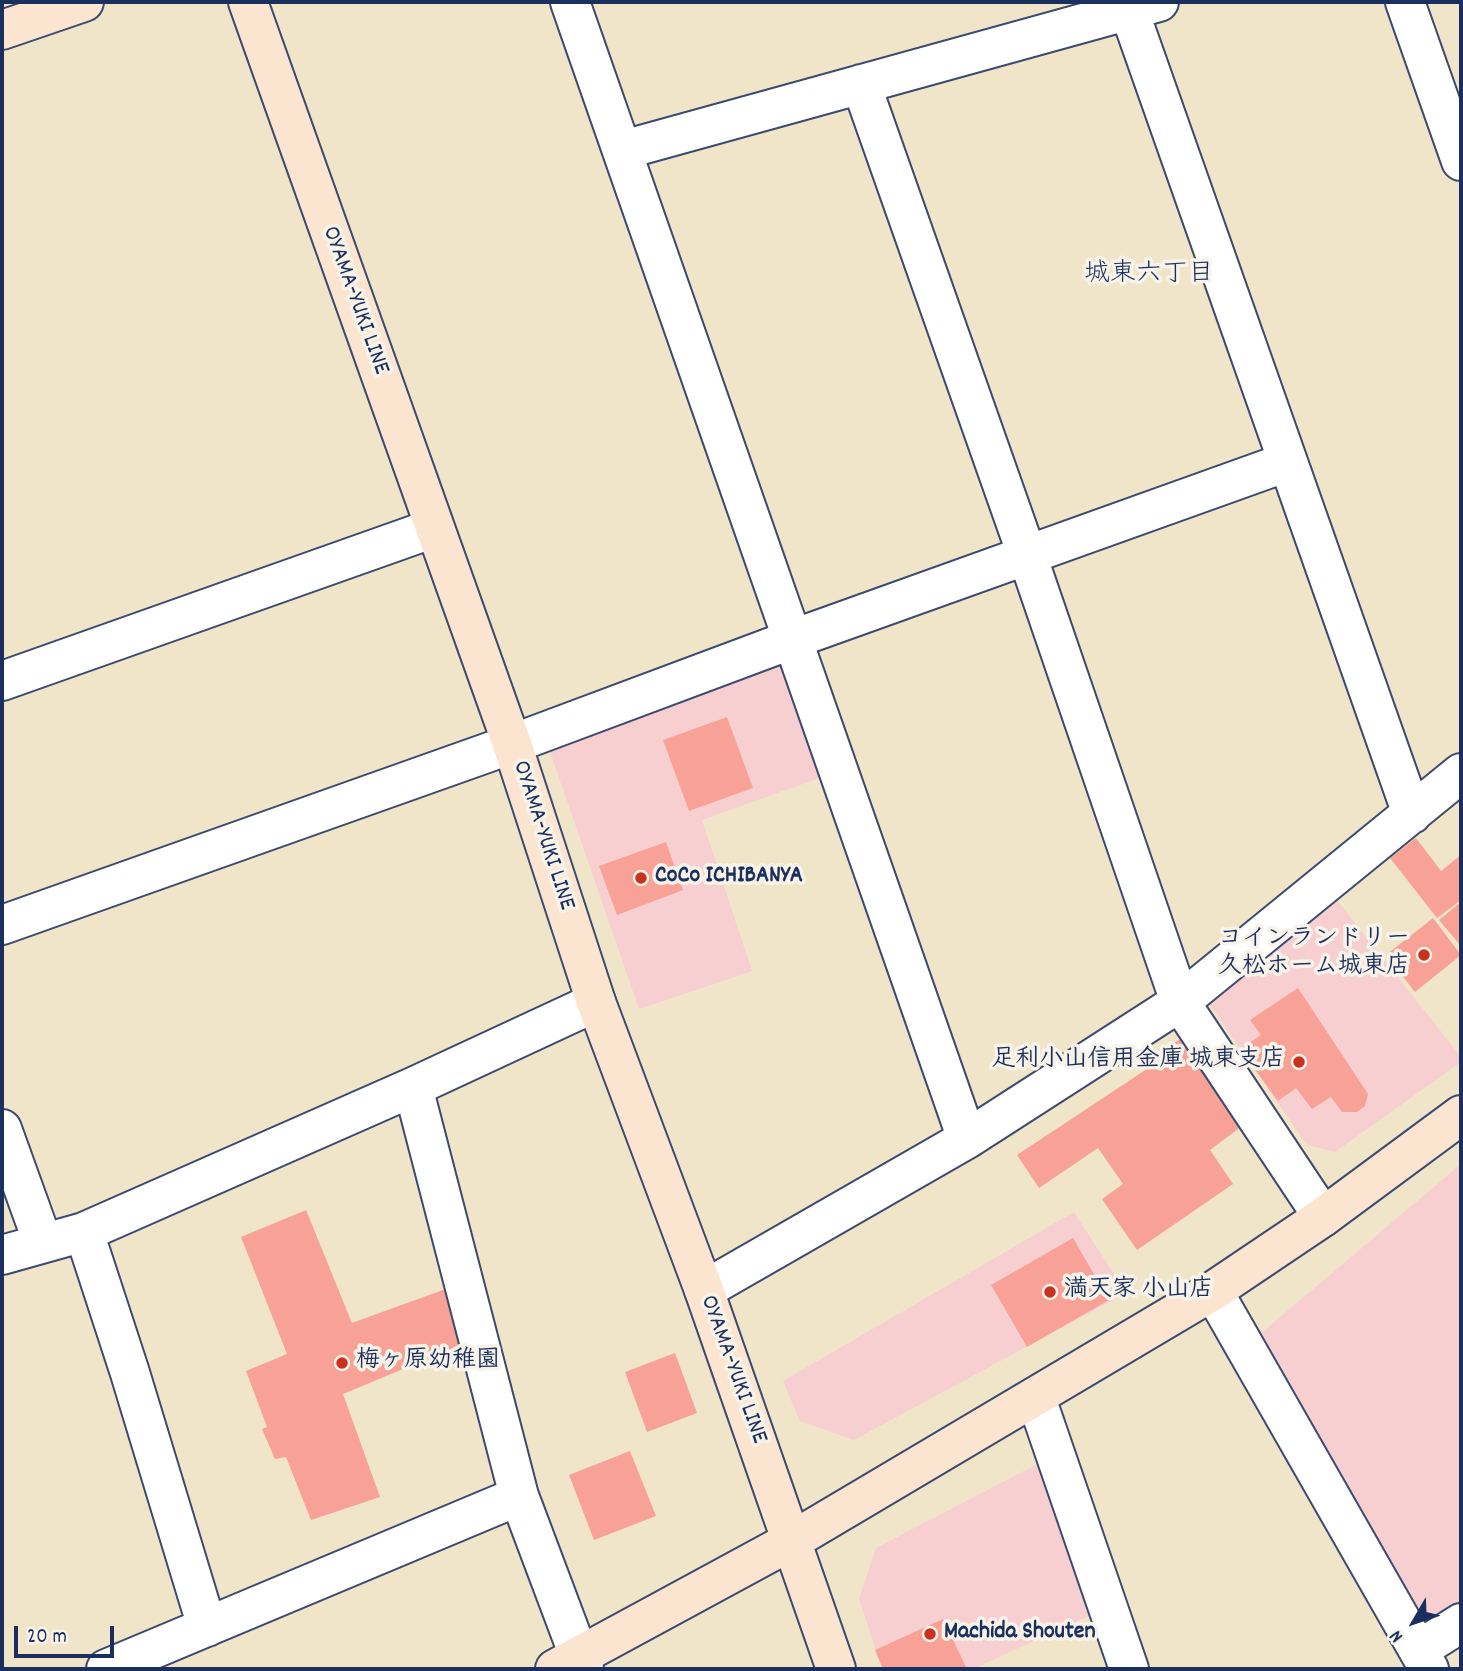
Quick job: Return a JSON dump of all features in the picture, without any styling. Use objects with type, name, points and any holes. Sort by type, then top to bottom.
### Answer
[{"type":"main road","points":[[2,30],[84,2]]},
{"type":"main road","name":"OYAMA-YUKI LINE","points":[[248,2],[512,744],[596,1002],[704,1290],[836,1669]]},
{"type":"main road","points":[[572,1665],[793,1541],[1213,1291],[1323,1217],[1461,1115]]},
{"type":"street","points":[[570,2],[967,1139]]},
{"type":"street","points":[[1405,2],[1461,161]]},
{"type":"street","points":[[623,150],[1138,5],[1287,462],[1412,814]]},
{"type":"street","points":[[861,84],[1181,1002],[1323,1217]]},
{"type":"street","points":[[2,925],[512,744],[793,639],[1287,462]]},
{"type":"street","points":[[2,681],[435,528]]},
{"type":"street","points":[[704,1290],[967,1139],[1181,1002],[1461,773]]},
{"type":"street","points":[[2,1255],[84,1232],[413,1087],[596,1002]]},
{"type":"street","points":[[413,1087],[519,1496],[572,1665]]},
{"type":"street","points":[[2,1129],[43,1243]]},
{"type":"street","points":[[84,1232],[207,1627]]},
{"type":"street","points":[[1213,1291],[1423,1659],[1461,1623]]},
{"type":"street","points":[[1037,1398],[1129,1669]]},
{"type":"street","points":[[106,1669],[519,1496]]},
{"type":"shaded area","points":[[781,649],[828,775],[702,820],[752,971],[639,1009],[545,737]]},
{"type":"shaded area","points":[[1333,895],[1461,1057],[1461,1062],[1335,1152],[1307,1145],[1210,1005]]},
{"type":"shaded area","points":[[1461,1164],[1461,1613],[1442,1624],[1419,1618],[1253,1340]]},
{"type":"shaded area","points":[[1074,1212],[1126,1293],[854,1440],[800,1421],[783,1381]]},
{"type":"shaded area","points":[[1043,1461],[1097,1612],[973,1669],[882,1669],[859,1599],[876,1548]]},
{"type":"building","points":[[727,717],[753,788],[689,811],[663,740]]},
{"type":"building","points":[[1416,838],[1441,871],[1461,855],[1461,900],[1437,918],[1390,858]]},
{"type":"building","name":"CoCo ICHIBANYA","points":[[666,842],[683,890],[617,915],[599,866]]},
{"type":"building","points":[[1461,902],[1461,946],[1439,920]]},
{"type":"building","name":"コインランドリー 久松ホーム城東店","points":[[1433,918],[1461,955],[1415,992],[1386,955]]},
{"type":"building","name":"足利小山信用金庫 城東支店","points":[[1298,988],[1368,1094],[1365,1106],[1357,1112],[1342,1112],[1331,1097],[1312,1109],[1296,1088],[1278,1101],[1240,1049],[1261,1035],[1250,1020]]},
{"type":"building","points":[[1189,1033],[1246,1123],[1210,1150],[1233,1184],[1137,1250],[1102,1199],[1123,1184],[1098,1148],[1039,1188],[1017,1155],[1165,1057],[1161,1052]]},
{"type":"building","name":"梅ヶ原幼稚園","points":[[306,1210],[352,1323],[451,1287],[468,1342],[343,1394],[380,1497],[311,1520],[286,1457],[275,1459],[262,1429],[267,1427],[246,1371],[287,1354],[241,1237]]},
{"type":"building","name":"満天家 小山店","points":[[1073,1238],[1109,1300],[1027,1347],[991,1285]]},
{"type":"building","points":[[675,1353],[697,1413],[647,1432],[625,1372]]},
{"type":"building","points":[[630,1451],[656,1516],[594,1540],[569,1475]]},
{"type":"building","name":"Machida Shouten","points":[[943,1619],[967,1669],[883,1669],[875,1650]]},
{"type":"place","name":"CoCo ICHIBANYA","points":[[641,878]]},
{"type":"place","name":"コインランドリー 久松ホーム城東店","points":[[1424,955]]},
{"type":"place","name":"足利小山信用金庫 城東支店","points":[[1299,1062]]},
{"type":"place","name":"満天家 小山店","points":[[1050,1292]]},
{"type":"place","name":"梅ヶ原幼稚園","points":[[342,1363]]},
{"type":"place","name":"Machida Shouten","points":[[930,1634]]},
{"type":"district","name":"城東六丁目","points":[[1149,276]]}]
